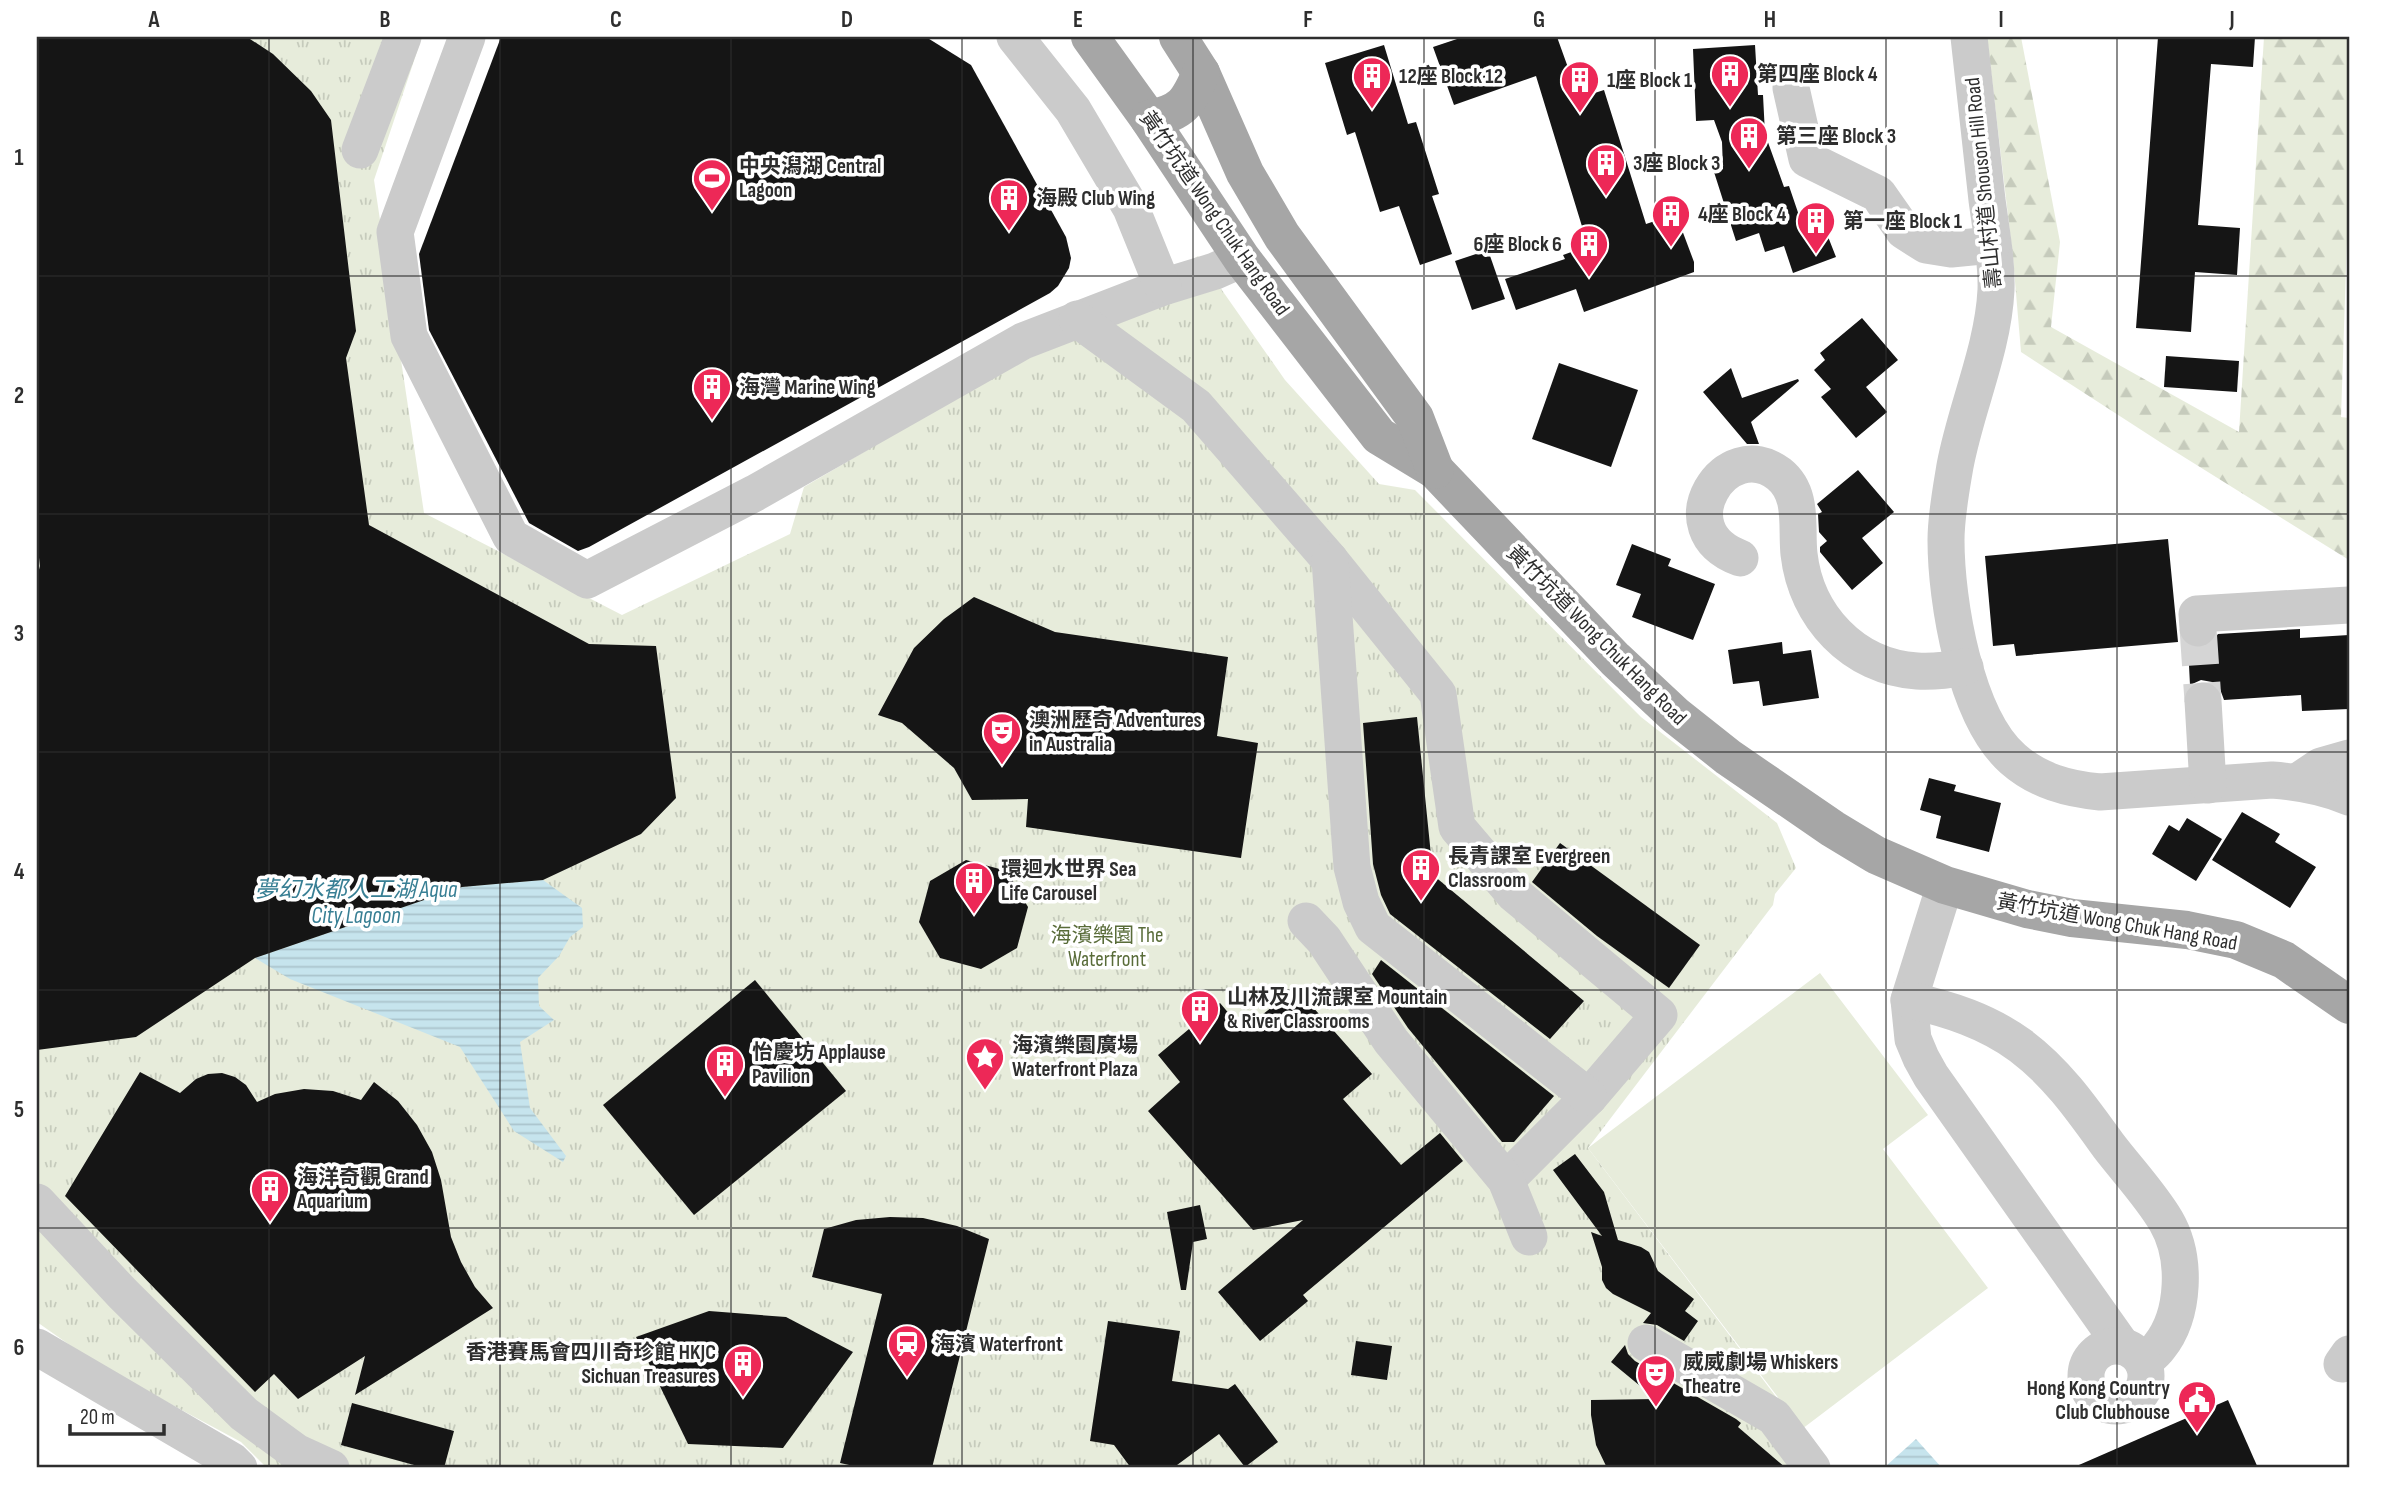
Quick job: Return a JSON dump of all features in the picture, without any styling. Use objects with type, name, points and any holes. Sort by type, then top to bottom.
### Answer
[{"type":"main road","name":"黃竹坑道 Wong Chuk Hang Road","points":[[1090,37],[1149,119],[1242,259],[1379,436],[1435,470],[1615,659],[1675,715],[1728,757],[1876,855],[1945,885],[2026,909],[2072,918],[2188,930],[2236,940],[2284,960],[2349,1005]]},
{"type":"main road","name":"黃竹坑道 Wong Chuk Hang Road","points":[[1178,37],[1201,73],[1245,173],[1269,215],[1415,418],[1435,470]]},
{"type":"main road","points":[[1149,119],[1169,116],[1190,99],[1201,73]]},
{"type":"street","points":[[360,150],[403,37]]},
{"type":"street","points":[[467,37],[395,232],[409,336],[511,537],[587,580],[755,493],[1023,341],[1163,286],[1215,271],[1242,259]]},
{"type":"street","points":[[1015,37],[1073,110],[1132,208],[1163,286]]},
{"type":"street","name":"壽山村道 Shouson Hill Road","points":[[1969,37],[1996,289],[1989,335],[1963,427],[1946,536],[1951,597],[1965,667],[1987,726],[2011,757],[2043,779],[2061,786],[2100,792],[2272,780],[2322,787],[2349,797]]},
{"type":"street","points":[[1791,88],[1807,159],[1878,194],[1904,231],[1926,244],[1951,249],[1992,245]]},
{"type":"street","points":[[1077,319],[1196,406],[1330,560],[1438,694],[1457,827],[1514,894],[1659,1014],[1589,1097],[1506,1180]]},
{"type":"street","points":[[1740,558],[1728,554],[1710,536],[1705,524],[1706,499],[1712,486],[1722,475],[1741,467],[1763,466],[1787,481],[1793,494],[1799,522],[1802,576],[1810,599],[1836,636],[1872,660],[1892,667],[1916,671],[1965,667]]},
{"type":"street","points":[[1330,560],[1352,867],[1361,902],[1373,927],[1589,1097]]},
{"type":"street","points":[[2198,628],[2197,614],[2349,605]]},
{"type":"street","points":[[2203,701],[2207,785]]},
{"type":"street","points":[[2297,782],[2321,766],[2349,758]]},
{"type":"street","points":[[1909,1000],[1968,1016],[2003,1035],[2042,1063],[2063,1083],[2166,1222],[2178,1260],[2179,1299],[2175,1317],[2158,1349],[2133,1354],[1921,1058],[1913,1039],[1909,1000],[1945,885]]},
{"type":"street","points":[[1361,902],[1329,917],[1315,931],[1391,1041],[1506,1180],[1530,1237]]},
{"type":"street","points":[[37,1202],[123,1294],[244,1415],[296,1452],[331,1468]]},
{"type":"street","points":[[1646,1343],[1774,1417],[1812,1468]]},
{"type":"street","points":[[37,1347],[232,1461],[239,1468]]},
{"type":"green space","name":"海濱樂園 The Waterfront","points":[[37,37],[422,37],[374,180],[424,513],[622,615],[790,534],[804,487],[1198,256],[1285,380],[1379,484],[1415,490],[1641,717],[1777,823],[1796,868],[1775,894],[1773,905],[1588,1148],[1830,1468],[267,1468],[241,1442],[98,1365],[37,1322]]},
{"type":"green space","points":[[1987,37],[2021,37],[2060,242],[2051,327],[2239,432],[2264,37],[2349,37],[2349,178],[2341,417],[2349,418],[2349,560],[2021,352],[2013,258]]},
{"type":"green space","points":[[1820,973],[1928,1115],[1883,1149],[1988,1288],[1802,1429],[1588,1148]]},
{"type":"water","points":[[543,880],[582,908],[583,927],[570,937],[559,956],[538,978],[539,1006],[554,1020],[520,1042],[530,1108],[566,1156],[563,1162],[514,1131],[460,1047],[290,979],[255,958],[462,887]]},
{"type":"water","points":[[1916,1439],[1942,1468],[1887,1468],[1886,1466]]},
{"type":"building","points":[[37,37],[247,37],[273,54],[311,91],[331,120],[356,331],[346,358],[369,525],[589,644],[656,646],[676,798],[641,834],[543,880],[462,887],[255,958],[136,1037],[37,1050],[37,577],[40,566],[37,541]]},
{"type":"building","points":[[501,37],[926,37],[971,65],[1066,237],[1071,258],[1069,268],[1058,286],[1050,293],[578,551],[529,523],[429,330],[419,254]]},
{"type":"building","points":[[1463,37],[1557,37],[1579,98],[1604,90],[1646,224],[1676,214],[1694,262],[1694,272],[1584,312],[1576,289],[1516,310],[1505,279],[1565,259],[1563,255],[1588,246],[1536,76],[1454,105],[1433,47]]},
{"type":"building","points":[[2158,37],[2255,37],[2253,67],[2211,64],[2198,225],[2240,228],[2237,275],[2195,272],[2191,332],[2136,328]]},
{"type":"building","points":[[1384,45],[1408,124],[1416,122],[1439,194],[1432,196],[1452,254],[1420,265],[1399,206],[1380,212],[1355,132],[1347,135],[1325,63]]},
{"type":"building","points":[[1755,45],[1758,95],[1763,95],[1765,134],[1784,187],[1789,186],[1806,236],[1825,229],[1836,257],[1793,273],[1784,246],[1765,252],[1759,233],[1736,241],[1714,172],[1723,169],[1722,142],[1714,120],[1696,121],[1693,49]]},
{"type":"building","points":[[1488,250],[1505,299],[1472,310],[1455,261]]},
{"type":"building","points":[[1862,318],[1898,360],[1866,387],[1887,412],[1856,438],[1821,397],[1831,389],[1814,370],[1825,360],[1820,353]]},
{"type":"building","points":[[2166,356],[2239,361],[2237,392],[2164,387]]},
{"type":"building","points":[[1559,363],[1638,390],[1611,467],[1532,439]]},
{"type":"building","points":[[1731,368],[1742,398],[1798,379],[1799,381],[1751,422],[1759,444],[1747,444],[1703,392]]},
{"type":"building","points":[[1858,470],[1894,512],[1862,538],[1883,563],[1852,590],[1820,552],[1820,547],[1827,541],[1819,532],[1818,514],[1822,512],[1817,504]]},
{"type":"building","points":[[2168,539],[2178,642],[2016,656],[2014,644],[1993,646],[1985,556]]},
{"type":"building","points":[[1632,544],[1671,559],[1668,566],[1715,584],[1693,640],[1632,617],[1641,594],[1616,585]]},
{"type":"building","points":[[974,597],[1055,632],[1228,657],[1217,736],[1258,743],[1241,858],[1026,827],[1028,799],[972,800],[954,768],[902,723],[878,715],[914,648],[944,619]]},
{"type":"building","points":[[2300,629],[2300,638],[2349,635],[2349,709],[2302,711],[2301,695],[2224,700],[2220,689],[2212,682],[2201,680],[2190,685],[2188,646],[2199,649],[2209,646],[2218,634]]},
{"type":"building","points":[[1782,642],[1783,654],[1811,650],[1819,698],[1763,706],[1759,681],[1733,684],[1728,650]]},
{"type":"building","name":"長青課室 Evergreen Classroom","points":[[1417,717],[1433,875],[1584,1001],[1550,1039],[1390,914],[1381,895],[1373,864],[1363,723]]},
{"type":"building","points":[[1929,778],[1956,785],[1954,791],[2001,803],[1989,852],[1936,838],[1941,816],[1920,810]]},
{"type":"building","points":[[2242,812],[2280,834],[2275,842],[2316,867],[2290,908],[2212,860]]},
{"type":"building","points":[[2187,818],[2222,839],[2196,881],[2152,854],[2169,825],[2179,831]]},
{"type":"building","points":[[1560,843],[1700,945],[1669,988],[1597,936],[1532,882]]},
{"type":"building","name":"環迴水世界 Sea Life Carousel","points":[[966,860],[1007,871],[1028,907],[1017,948],[981,969],[940,958],[919,922],[930,881]]},
{"type":"building","points":[[1381,960],[1554,1096],[1514,1142],[1502,1142],[1408,1028],[1372,974]]},
{"type":"building","name":"怡慶坊 Applause Pavilion","points":[[755,980],[846,1091],[694,1215],[603,1105]]},
{"type":"building","points":[[1296,988],[1372,1074],[1343,1099],[1401,1165],[1440,1133],[1463,1161],[1303,1295],[1308,1301],[1260,1341],[1218,1292],[1303,1220],[1253,1230],[1148,1111],[1180,1082],[1158,1055],[1220,1003],[1243,1030]]},
{"type":"building","name":"海洋奇觀 Grand Aquarium","points":[[140,1072],[180,1093],[196,1079],[208,1074],[222,1073],[235,1077],[246,1085],[257,1102],[275,1094],[304,1089],[333,1091],[361,1100],[374,1082],[398,1101],[417,1125],[432,1152],[441,1180],[451,1237],[475,1287],[493,1308],[355,1395],[365,1356],[298,1399],[274,1374],[255,1392],[65,1196]]},
{"type":"building","points":[[1575,1154],[1604,1192],[1618,1240],[1649,1252],[1658,1271],[1694,1299],[1685,1311],[1698,1321],[1684,1341],[1657,1325],[1643,1323],[1651,1313],[1606,1288],[1591,1232],[1602,1236],[1553,1170]]},
{"type":"building","points":[[1200,1205],[1207,1239],[1193,1242],[1186,1290],[1181,1290],[1167,1212]]},
{"type":"building","name":"海濱 Waterfront","points":[[923,1218],[957,1226],[989,1239],[932,1468],[863,1468],[840,1463],[882,1294],[812,1277],[824,1229],[856,1220]]},
{"type":"building","name":"香港賽馬會四川奇珍館 HKJC Sichuan Treasures","points":[[709,1311],[786,1317],[853,1352],[783,1448],[688,1444],[636,1337]]},
{"type":"building","points":[[1108,1321],[1180,1331],[1172,1381],[1228,1389],[1235,1384],[1278,1442],[1245,1467],[1219,1434],[1173,1468],[1131,1468],[1114,1445],[1090,1441]]},
{"type":"building","points":[[1356,1341],[1392,1346],[1387,1380],[1351,1375]]},
{"type":"building","name":"威威劇場 Whiskers Theatre","points":[[1625,1345],[1628,1354],[1635,1361],[1736,1419],[1741,1423],[1738,1427],[1786,1468],[1607,1468],[1596,1445],[1591,1400],[1656,1399],[1611,1362]]},
{"type":"building","name":"Hong Kong Country Club Clubhouse","points":[[2228,1400],[2258,1468],[2072,1468]]},
{"type":"building","points":[[352,1403],[454,1431],[444,1468],[425,1468],[341,1445]]},
{"type":"tunnel","points":[[2198,628],[2203,701]]},
{"type":"place","name":"第四座 Block 4","points":[[1730,108]]},
{"type":"place","name":"12座 Block 12","points":[[1372,110]]},
{"type":"place","name":"1座 Block 1","points":[[1580,114]]},
{"type":"place","name":"第三座 Block 3","points":[[1749,170]]},
{"type":"place","name":"3座 Block 3","points":[[1606,197]]},
{"type":"place","name":"中央潟湖 Central Lagoon","points":[[712,212]]},
{"type":"place","name":"海殿 Club Wing","points":[[1009,232]]},
{"type":"place","name":"4座 Block 4","points":[[1671,248]]},
{"type":"place","name":"第一座 Block 1","points":[[1816,255]]},
{"type":"place","name":"6座 Block 6","points":[[1589,278]]},
{"type":"place","name":"海灣 Marine Wing","points":[[712,421]]},
{"type":"place","name":"澳洲歷奇 Adventures in Australia","points":[[1002,766]]},
{"type":"place","name":"長青課室 Evergreen Classroom","points":[[1421,902]]},
{"type":"place","name":"環迴水世界 Sea Life Carousel","points":[[974,915]]},
{"type":"place","name":"山林及川流課室 Mountain & River Classrooms","points":[[1200,1043]]},
{"type":"place","name":"海濱樂園廣場 Waterfront Plaza","points":[[985,1091]]},
{"type":"place","name":"怡慶坊 Applause Pavilion","points":[[725,1098]]},
{"type":"place","name":"海洋奇觀 Grand Aquarium","points":[[270,1223]]},
{"type":"place","name":"海濱 Waterfront","points":[[907,1378]]},
{"type":"place","name":"香港賽馬會四川奇珍館 HKJC Sichuan Treasures","points":[[743,1398]]},
{"type":"place","name":"威威劇場 Whiskers Theatre","points":[[1656,1408]]},
{"type":"place","name":"Hong Kong Country Club Clubhouse","points":[[2197,1434]]},
{"type":"water label","name":"夢幻水都人工湖 Aqua City Lagoon","points":[[356,902]]}]
